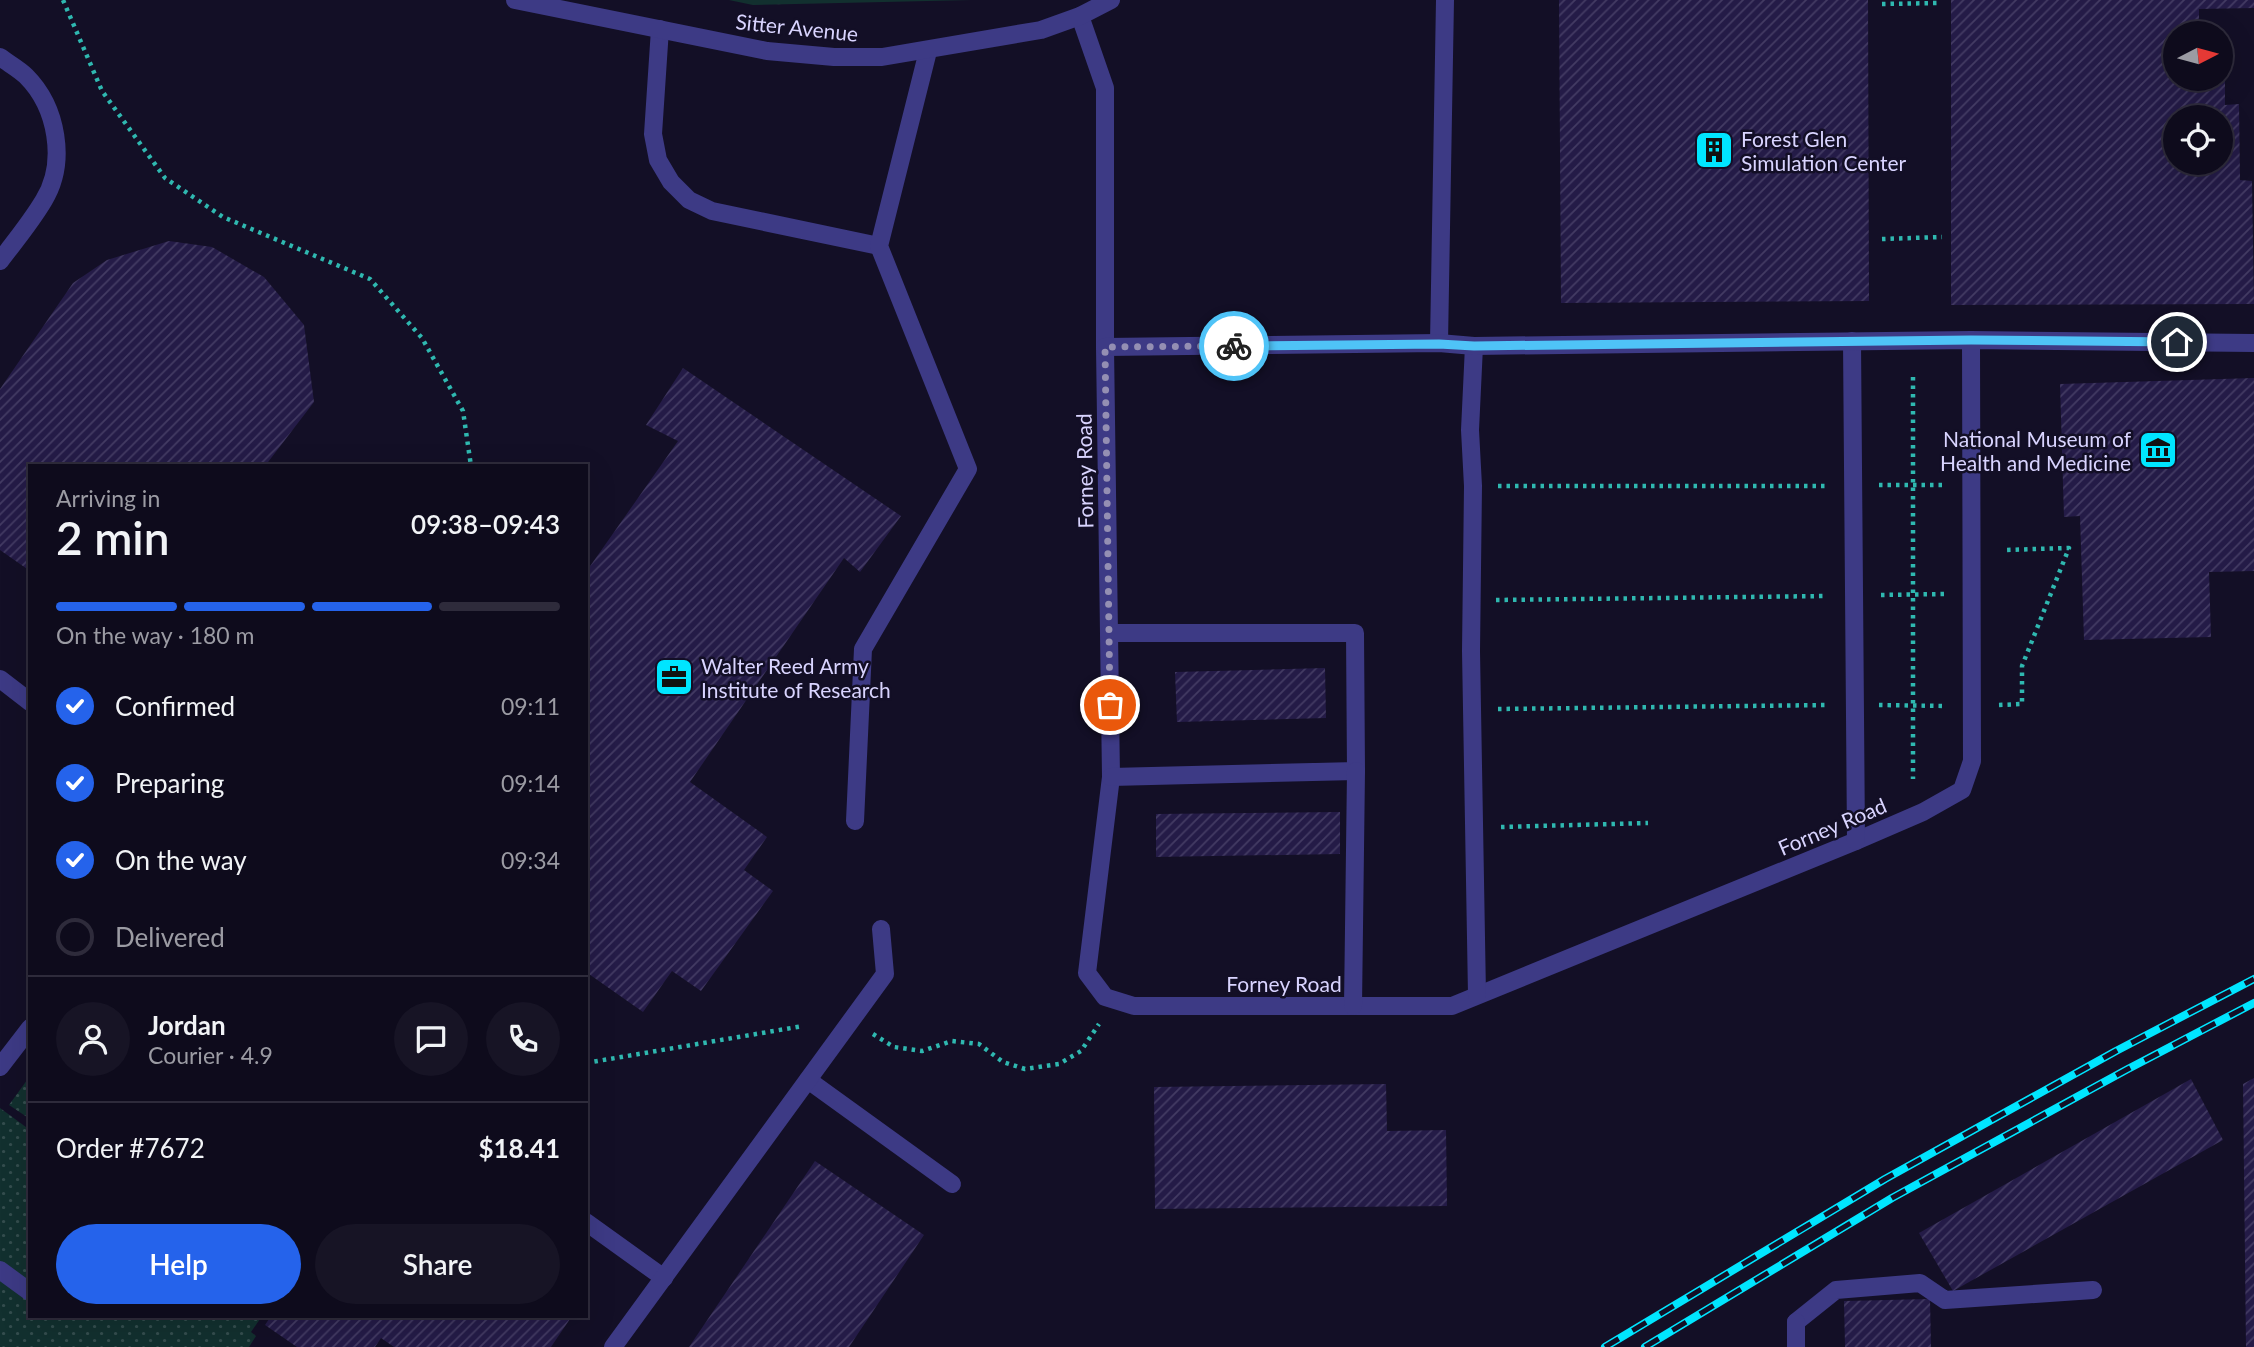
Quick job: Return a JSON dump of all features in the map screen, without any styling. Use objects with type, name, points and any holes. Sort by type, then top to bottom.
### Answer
[{"type":"street","name":"Sitter Avenue","points":[[515,0],[767,51],[834,57],[882,57],[1041,30],[1080,16],[1111,0]]},
{"type":"street","points":[[1439,344],[1445,0]]},
{"type":"street","name":"Forney Road","points":[[1080,16],[1105,88],[1105,347],[1111,777],[1087,973],[1105,997],[1135,1006],[1452,1006],[1856,841],[1923,812],[1962,790],[1972,761],[1971,340]]},
{"type":"street","points":[[660,29],[653,134],[658,159],[671,182],[689,200],[712,211],[879,246]]},
{"type":"street","points":[[855,821],[863,649],[968,469],[879,246],[928,51]]},
{"type":"street","points":[[0,57],[26,76],[45,102],[56,134],[56,167],[46,198],[0,261]]},
{"type":"street","points":[[1105,347],[1971,340],[2254,343]]},
{"type":"street","points":[[1852,341],[1856,841]]},
{"type":"street","points":[[1474,346],[1471,600],[1477,995]]},
{"type":"street","points":[[1109,633],[1355,633],[1353,1006]]},
{"type":"street","points":[[0,680],[28,701]]},
{"type":"street","points":[[1111,777],[1356,771]]},
{"type":"street","points":[[613,1347],[885,974],[881,929]]},
{"type":"street","points":[[0,1067],[28,1031]]},
{"type":"street","points":[[808,1080],[952,1184]]},
{"type":"street","points":[[588,1223],[663,1278]]},
{"type":"street","points":[[0,1270],[28,1291]]},
{"type":"street","points":[[1796,1347],[1796,1322],[1836,1290],[1920,1283],[1945,1300],[2093,1290]]},
{"type":"path","points":[[63,0],[102,91],[165,178],[223,217],[370,279],[422,338],[463,411],[471,464]]},
{"type":"path","points":[[1882,4],[1940,3]]},
{"type":"path","points":[[1882,239],[1942,237]]},
{"type":"path","points":[[1913,377],[1913,779]]},
{"type":"path","points":[[1880,485],[1972,485]]},
{"type":"path","points":[[1473,486],[1826,486]]},
{"type":"path","points":[[1998,705],[2022,704],[2022,666],[2069,548],[2004,550]]},
{"type":"path","points":[[1881,595],[1972,594]]},
{"type":"path","points":[[1471,600],[1825,596]]},
{"type":"path","points":[[1472,710],[1827,705]]},
{"type":"path","points":[[1879,705],[1948,706]]},
{"type":"path","points":[[1475,827],[1648,823]]},
{"type":"path","points":[[870,1033],[894,1047],[922,1051],[952,1041],[979,1044],[1003,1062],[1025,1069],[1059,1063],[1080,1051],[1116,1000]]},
{"type":"path","points":[[588,1063],[803,1026]]},
{"type":"green space","points":[[729,0],[971,0],[753,5]]},
{"type":"green space","points":[[28,1079],[28,1118],[9,1105]]},
{"type":"green space","points":[[0,1108],[28,1129],[28,1318],[261,1318],[251,1332],[256,1336],[249,1347],[0,1347]]},
{"type":"building","name":"Forest Glen Simulation Center","points":[[1559,0],[1868,0],[1869,301],[1561,303]]},
{"type":"building","points":[[1951,0],[2254,0],[2254,8],[2199,9],[2199,21],[2163,21],[2163,91],[2225,91],[2225,105],[2239,104],[2240,180],[2252,181],[2254,304],[1951,305]]},
{"type":"building","points":[[169,241],[212,247],[264,277],[304,325],[314,402],[267,464],[28,464],[28,570],[0,550],[0,389],[73,283],[107,260]]},
{"type":"building","name":"Walter Reed Army Institute of Research","points":[[683,368],[901,516],[860,572],[844,558],[690,782],[767,837],[744,870],[773,891],[701,991],[672,971],[643,1012],[588,973],[588,569],[678,441],[646,425]]},
{"type":"building","name":"National Museum of Health and Medicine","points":[[2254,378],[2254,571],[2209,572],[2211,637],[2084,640],[2080,516],[2064,517],[2060,384]]},
{"type":"building","points":[[1325,668],[1326,718],[1177,722],[1175,672]]},
{"type":"building","points":[[1340,812],[1340,854],[1156,857],[1156,814]]},
{"type":"building","points":[[2254,1078],[2254,1347],[2246,1347],[2243,1084]]},
{"type":"building","points":[[2191,1079],[2223,1140],[1953,1291],[1919,1233]]},
{"type":"building","points":[[1386,1084],[1387,1131],[1446,1130],[1447,1206],[1155,1209],[1154,1087]]},
{"type":"building","points":[[815,1161],[924,1235],[849,1347],[689,1347]]},
{"type":"building","points":[[1930,1299],[1931,1347],[1845,1347],[1844,1301]]},
{"type":"building","points":[[270,1318],[571,1318],[551,1347],[394,1347],[381,1338],[375,1347],[297,1347],[265,1325]]},
{"type":"railway","points":[[1605,1347],[1885,1179],[2116,1051],[2254,979]]},
{"type":"railway","points":[[1645,1347],[1892,1198],[2254,1003]]},
{"type":"way so far","points":[[1110,705],[1105,347],[1234,346]]},
{"type":"place","name":"Forest Glen Simulation Center","points":[[1714,150]]},
{"type":"place","name":"National Museum of Health and Medicine","points":[[2158,450]]},
{"type":"place","name":"Walter Reed Army Institute of Research","points":[[674,677]]},
{"type":"route","points":[[1234,346],[1971,340],[2177,342]]}]
